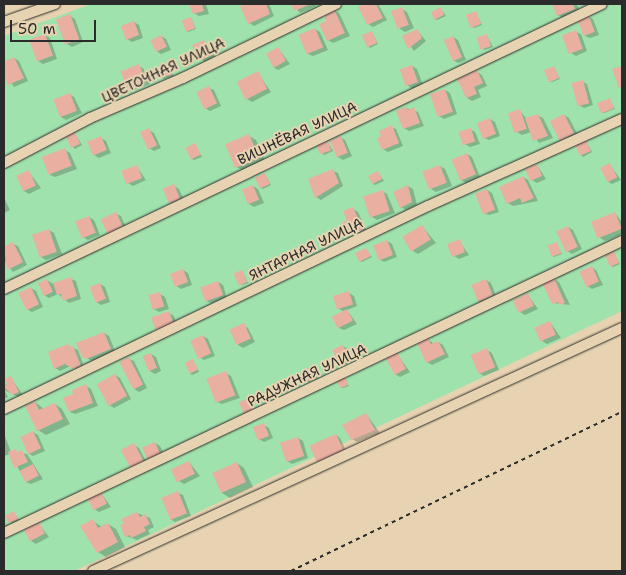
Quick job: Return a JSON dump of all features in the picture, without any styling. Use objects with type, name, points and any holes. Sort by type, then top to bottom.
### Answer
[{"type":"street","points":[[4,22],[55,4]]},
{"type":"street","name":"ЦВЕТОЧНАЯ УЛИЦА","points":[[4,163],[90,118],[183,78],[336,4]]},
{"type":"street","name":"ВИШНЁВАЯ УЛИЦА","points":[[4,289],[602,4]]},
{"type":"street","name":"ЯНТАРНАЯ УЛИЦА","points":[[4,409],[428,206],[622,119]]},
{"type":"street","name":"РАДУЖНАЯ УЛИЦА","points":[[4,533],[622,241]]},
{"type":"street","points":[[93,571],[622,328]]},
{"type":"path","points":[[291,571],[622,412]]},
{"type":"green space","points":[[91,4],[622,4],[622,311],[74,571],[4,571],[4,36]]},
{"type":"building","points":[[189,4],[202,4],[204,11],[193,14]]},
{"type":"building","points":[[246,4],[266,4],[270,14],[248,24],[240,6]]},
{"type":"building","points":[[291,4],[311,4],[294,11]]},
{"type":"building","points":[[364,4],[376,4],[383,18],[367,25],[358,7]]},
{"type":"building","points":[[552,4],[573,4],[575,9],[557,16]]},
{"type":"building","points":[[402,7],[409,25],[398,29],[391,11]]},
{"type":"building","points":[[441,7],[444,15],[434,20],[431,12]]},
{"type":"building","points":[[334,9],[345,33],[327,41],[319,24],[326,21],[323,14]]},
{"type":"building","points":[[476,11],[481,24],[471,28],[466,15]]},
{"type":"building","points":[[70,14],[79,39],[65,45],[56,19]]},
{"type":"building","points":[[588,14],[595,32],[584,36],[577,18]]},
{"type":"building","points":[[191,17],[195,28],[186,32],[182,20]]},
{"type":"building","points":[[134,21],[139,35],[126,40],[121,26]]},
{"type":"building","points":[[315,28],[323,47],[307,54],[298,35]]},
{"type":"building","points":[[417,29],[422,38],[408,49],[402,36]]},
{"type":"building","points":[[576,30],[583,49],[569,54],[562,35]]},
{"type":"building","points":[[372,31],[377,43],[367,47],[362,35]]},
{"type":"building","points":[[45,34],[53,56],[37,61],[29,40]]},
{"type":"building","points":[[487,34],[491,46],[481,50],[477,37]]},
{"type":"building","points":[[161,35],[167,47],[156,52],[150,40]]},
{"type":"building","points":[[453,36],[462,57],[453,61],[444,40]]},
{"type":"building","points":[[204,40],[211,56],[199,61],[192,45]]},
{"type":"building","points":[[278,47],[286,61],[274,68],[266,54]]},
{"type":"building","points":[[14,57],[24,78],[8,85],[4,75],[4,62]]},
{"type":"building","points":[[139,64],[146,81],[127,88],[120,71]]},
{"type":"building","points":[[412,65],[418,82],[406,86],[400,69]]},
{"type":"building","points":[[170,66],[172,75],[160,77],[158,69]]},
{"type":"building","points":[[554,66],[559,78],[549,82],[544,70]]},
{"type":"building","points":[[622,66],[622,87],[619,88],[612,69]]},
{"type":"building","points":[[477,70],[483,83],[474,87],[477,94],[466,98],[457,79]]},
{"type":"building","points":[[258,71],[267,89],[246,100],[237,82]]},
{"type":"building","points":[[583,80],[589,103],[578,106],[571,83]]},
{"type":"building","points":[[209,86],[217,103],[204,109],[196,92]]},
{"type":"building","points":[[445,89],[453,112],[438,117],[430,94]]},
{"type":"building","points":[[70,93],[77,111],[60,117],[53,99]]},
{"type":"building","points":[[610,98],[614,108],[601,113],[597,103]]},
{"type":"building","points":[[406,107],[408,110],[414,107],[420,123],[403,129],[396,111]]},
{"type":"building","points":[[520,109],[527,129],[515,133],[508,113]]},
{"type":"building","points":[[538,114],[548,136],[533,141],[525,118]]},
{"type":"building","points":[[564,114],[574,134],[560,141],[550,121]]},
{"type":"building","points":[[490,118],[496,134],[483,139],[477,123]]},
{"type":"building","points":[[392,125],[399,143],[382,150],[377,138],[381,136],[379,131]]},
{"type":"building","points":[[149,128],[157,145],[148,149],[140,132]]},
{"type":"building","points":[[471,128],[475,141],[463,145],[459,132]]},
{"type":"building","points":[[75,132],[80,144],[71,148],[66,136]]},
{"type":"building","points":[[249,134],[259,158],[235,168],[225,144]]},
{"type":"building","points":[[101,136],[107,150],[93,156],[87,142]]},
{"type":"building","points":[[341,136],[348,153],[337,157],[330,140]]},
{"type":"building","points":[[327,139],[331,150],[320,154],[316,143]]},
{"type":"building","points":[[586,140],[591,151],[580,156],[575,145]]},
{"type":"building","points":[[195,143],[201,155],[191,160],[185,148]]},
{"type":"building","points":[[65,148],[72,166],[48,175],[42,157]]},
{"type":"building","points":[[467,153],[476,174],[460,181],[451,160]]},
{"type":"building","points":[[610,163],[617,177],[607,182],[600,168]]},
{"type":"building","points":[[537,164],[542,176],[530,181],[525,169]]},
{"type":"building","points":[[137,165],[142,178],[126,184],[121,171]]},
{"type":"building","points":[[440,165],[447,183],[429,190],[422,172]]},
{"type":"building","points":[[333,169],[339,183],[315,198],[308,179]]},
{"type":"building","points":[[29,170],[36,186],[23,191],[16,176]]},
{"type":"building","points":[[378,171],[382,179],[372,184],[368,176]]},
{"type":"building","points":[[265,173],[270,184],[260,188],[255,177]]},
{"type":"building","points":[[523,176],[534,198],[522,203],[520,198],[507,204],[499,187]]},
{"type":"building","points":[[174,184],[180,199],[169,203],[163,188]]},
{"type":"building","points":[[253,185],[259,200],[248,204],[242,189]]},
{"type":"building","points":[[408,185],[412,202],[400,208],[393,192]]},
{"type":"building","points":[[487,189],[495,209],[483,214],[475,194]]},
{"type":"building","points":[[383,190],[390,211],[370,217],[363,196]]},
{"type":"building","points":[[353,207],[363,230],[353,234],[350,228],[345,230],[342,222],[347,220],[343,211]]},
{"type":"building","points":[[116,212],[123,227],[108,235],[101,219]]},
{"type":"building","points":[[615,212],[622,229],[598,238],[591,222]]},
{"type":"building","points":[[89,216],[96,233],[82,238],[75,222]]},
{"type":"building","points":[[422,225],[431,240],[411,251],[402,237]]},
{"type":"building","points":[[568,226],[578,247],[566,252],[556,231]]},
{"type":"building","points":[[49,229],[57,252],[40,258],[32,235]]},
{"type":"building","points":[[460,239],[465,252],[452,257],[447,244]]},
{"type":"building","points":[[387,240],[393,255],[379,260],[373,246]]},
{"type":"building","points":[[13,242],[23,262],[7,270],[4,247]]},
{"type":"building","points":[[557,242],[561,253],[552,257],[548,245]]},
{"type":"building","points":[[366,248],[371,256],[359,262],[355,253]]},
{"type":"building","points":[[614,251],[619,263],[610,267],[605,255]]},
{"type":"building","points":[[592,266],[599,282],[586,287],[579,272]]},
{"type":"building","points":[[183,269],[188,282],[175,287],[170,274]]},
{"type":"building","points":[[242,270],[247,282],[239,285],[234,274]]},
{"type":"building","points":[[71,277],[77,296],[63,301],[61,294],[57,295],[53,283]]},
{"type":"building","points":[[554,278],[565,303],[559,305],[558,302],[552,304],[542,283]]},
{"type":"building","points":[[47,279],[53,292],[44,296],[38,283]]},
{"type":"building","points":[[486,279],[493,296],[478,302],[471,285]]},
{"type":"building","points":[[218,281],[223,295],[205,302],[200,287]]},
{"type":"building","points":[[100,283],[106,299],[96,303],[90,287]]},
{"type":"building","points":[[31,287],[39,304],[26,310],[18,293]]},
{"type":"building","points":[[349,291],[353,304],[337,309],[333,296]]},
{"type":"building","points":[[160,292],[164,306],[153,310],[148,295]]},
{"type":"building","points":[[528,293],[534,306],[519,313],[513,300]]},
{"type":"building","points":[[347,309],[353,321],[338,328],[332,317]]},
{"type":"building","points":[[169,311],[174,325],[156,332],[151,317]]},
{"type":"building","points":[[550,321],[556,335],[540,341],[534,328]]},
{"type":"building","points":[[244,323],[251,339],[236,345],[229,330]]},
{"type":"building","points":[[104,332],[111,349],[86,359],[82,357],[76,343]]},
{"type":"building","points":[[203,335],[211,353],[198,359],[190,341]]},
{"type":"building","points":[[428,338],[431,344],[438,341],[445,354],[426,363],[417,343]]},
{"type":"building","points":[[68,344],[70,347],[73,346],[81,366],[73,369],[65,364],[54,369],[48,352]]},
{"type":"building","points":[[343,345],[349,358],[338,363],[332,350]]},
{"type":"building","points":[[487,348],[495,367],[479,374],[470,355]]},
{"type":"building","points":[[397,352],[406,369],[394,375],[386,358]]},
{"type":"building","points":[[151,353],[157,368],[149,371],[143,356]]},
{"type":"building","points":[[129,357],[143,385],[133,390],[119,362]]},
{"type":"building","points":[[193,359],[198,370],[190,374],[185,363]]},
{"type":"building","points":[[312,367],[316,378],[306,382],[302,371]]},
{"type":"building","points":[[226,371],[235,395],[216,403],[206,379]]},
{"type":"building","points":[[115,374],[127,396],[109,406],[97,384]]},
{"type":"building","points":[[11,376],[19,392],[12,395],[4,387],[7,384],[5,379]]},
{"type":"building","points":[[345,377],[348,385],[340,388],[337,381]]},
{"type":"building","points":[[86,384],[93,403],[69,412],[63,398],[73,394],[72,390]]},
{"type":"building","points":[[249,398],[254,410],[244,414],[239,402]]},
{"type":"building","points":[[35,401],[39,410],[55,403],[63,419],[37,431],[25,406]]},
{"type":"building","points":[[366,413],[375,430],[351,440],[342,425]]},
{"type":"building","points":[[264,423],[269,436],[258,440],[253,427]]},
{"type":"building","points":[[33,431],[41,448],[28,454],[20,437]]},
{"type":"building","points":[[336,434],[344,452],[318,464],[310,446]]},
{"type":"building","points":[[298,437],[304,456],[286,462],[280,443]]},
{"type":"building","points":[[155,442],[160,454],[147,459],[142,447]]},
{"type":"building","points":[[134,443],[144,462],[131,469],[121,450]]},
{"type":"building","points":[[15,449],[17,452],[22,450],[28,462],[14,468],[8,452]]},
{"type":"building","points":[[189,461],[195,474],[177,482],[171,469]]},
{"type":"building","points":[[237,462],[246,482],[221,493],[212,473]]},
{"type":"building","points":[[33,464],[39,476],[26,482],[20,471]]},
{"type":"building","points":[[178,491],[187,513],[170,520],[161,498]]},
{"type":"building","points":[[101,492],[107,504],[94,510],[88,499]]},
{"type":"building","points":[[14,511],[18,519],[9,523],[5,516]]},
{"type":"building","points":[[137,512],[140,517],[145,514],[150,524],[144,527],[146,531],[131,538],[130,535],[125,537],[120,525],[124,524],[121,519]]},
{"type":"building","points":[[93,519],[98,528],[108,523],[118,542],[97,553],[80,526]]},
{"type":"building","points":[[39,522],[45,534],[30,541],[24,530]]}]
